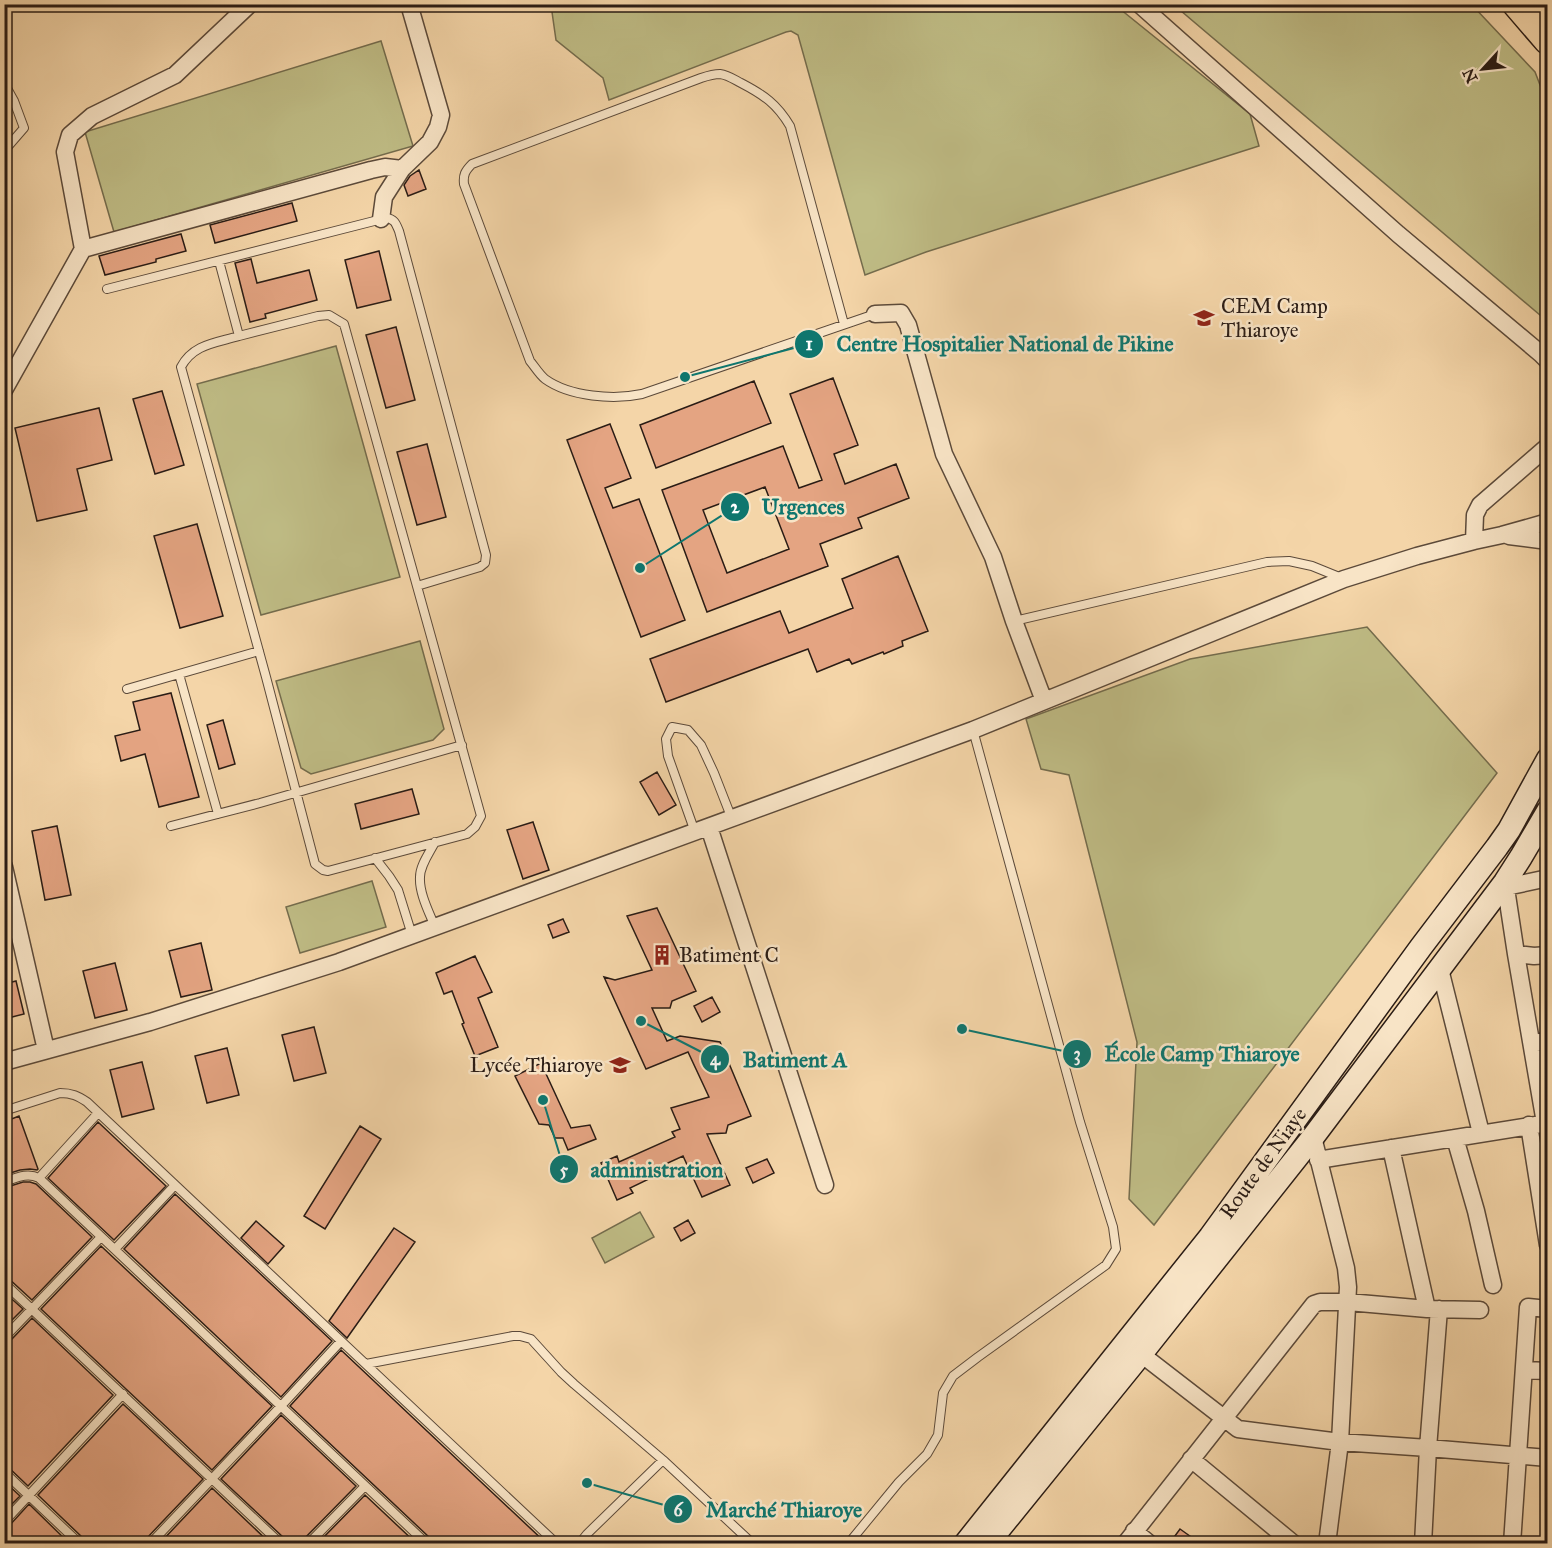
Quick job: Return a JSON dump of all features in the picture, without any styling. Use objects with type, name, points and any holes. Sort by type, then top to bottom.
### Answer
[{"type":"highway","points":[[1516,4],[1548,40]]},
{"type":"main road","name":"Route de Niaye","points":[[965,1544],[1210,1236],[1395,982],[1497,847],[1509,830],[1545,764]]},
{"type":"main road","name":"Route de Niaye","points":[[987,1544],[1313,1137],[1506,884],[1548,811]]},
{"type":"street","points":[[4,390],[83,249],[65,152],[70,135],[92,116],[175,75],[250,4]]},
{"type":"street","points":[[381,219],[384,197],[402,169],[430,142],[441,115],[409,4]]},
{"type":"street","points":[[1138,4],[1365,205],[1548,361]]},
{"type":"street","points":[[83,249],[371,170],[385,167],[402,169]]},
{"type":"street","points":[[875,314],[901,313],[908,325],[944,454],[993,557],[1044,700]]},
{"type":"street","points":[[1474,540],[1475,515],[1480,505],[1548,446]]},
{"type":"street","points":[[4,1062],[150,1022],[339,962],[973,730],[1344,579],[1474,540],[1503,535],[1548,522]]},
{"type":"street","points":[[1503,535],[1548,541]]},
{"type":"street","points":[[702,830],[825,1185]]},
{"type":"street","points":[[4,867],[46,1050]]},
{"type":"street","points":[[1548,878],[1506,884],[1516,954],[1540,1042],[1540,1123],[1548,1245]]},
{"type":"street","points":[[1516,954],[1548,955]]},
{"type":"street","points":[[1440,969],[1481,1133]]},
{"type":"street","points":[[1318,1160],[1540,1123]]},
{"type":"street","points":[[1313,1137],[1346,1268],[1348,1287],[1340,1443],[1326,1544]]},
{"type":"street","points":[[1455,1138],[1476,1211],[1493,1285]]},
{"type":"street","points":[[1391,1148],[1433,1309],[1423,1544]]},
{"type":"street","points":[[1150,1544],[1130,1537],[1314,1304],[1348,1302],[1433,1309],[1480,1310]]},
{"type":"street","points":[[1512,1544],[1528,1307],[1548,1309]]},
{"type":"street","points":[[1141,1354],[1234,1427],[1242,1430],[1340,1443],[1548,1458]]},
{"type":"street","points":[[1524,1370],[1548,1371]]},
{"type":"street","points":[[1191,1459],[1294,1544]]},
{"type":"lane","points":[[843,324],[790,126],[772,102],[726,76],[711,75],[701,78],[472,164],[463,176],[530,361],[546,379],[570,390],[592,396],[616,398],[642,394],[875,314]]},
{"type":"lane","points":[[4,83],[14,101],[24,128],[4,151]]},
{"type":"lane","points":[[107,289],[381,219],[392,219],[399,231],[486,555],[485,563],[480,567],[417,586]]},
{"type":"lane","points":[[219,261],[239,336]]},
{"type":"lane","points":[[329,315],[344,324],[482,816],[467,834],[328,871],[315,864],[181,367],[186,358],[197,349],[239,336],[318,316],[329,315]]},
{"type":"lane","points":[[1014,621],[1267,562],[1289,561],[1312,566],[1344,579]]},
{"type":"lane","points":[[128,689],[259,651]]},
{"type":"lane","points":[[179,675],[218,814]]},
{"type":"lane","points":[[702,830],[668,756],[666,739],[672,727],[688,730],[701,745],[732,819]]},
{"type":"lane","points":[[848,1544],[899,1482],[927,1454],[938,1435],[942,1393],[953,1376],[1106,1265],[1116,1249],[1113,1227],[1080,1122],[973,730]]},
{"type":"lane","points":[[171,826],[462,745]]},
{"type":"lane","points":[[435,842],[424,862],[420,877],[423,894],[435,927]]},
{"type":"lane","points":[[375,858],[398,890],[412,935]]},
{"type":"lane","points":[[4,1112],[60,1093],[76,1095],[87,1102],[556,1544]]},
{"type":"lane","points":[[39,1178],[99,1113]]},
{"type":"lane","points":[[4,1182],[28,1174],[39,1178],[101,1237],[116,1248],[427,1544]]},
{"type":"lane","points":[[116,1248],[175,1185]]},
{"type":"lane","points":[[4,1338],[101,1237]]},
{"type":"lane","points":[[4,1283],[281,1544]]},
{"type":"lane","points":[[366,1364],[513,1336],[531,1339],[574,1384],[663,1460],[753,1544]]},
{"type":"lane","points":[[150,1544],[341,1341]]},
{"type":"lane","points":[[4,1522],[123,1394]]},
{"type":"lane","points":[[579,1544],[663,1460]]},
{"type":"lane","points":[[4,1472],[80,1544]]},
{"type":"lane","points":[[308,1544],[365,1486]]},
{"type":"shaded area","points":[[551,5],[1115,5],[1250,114],[1259,146],[926,252],[865,275],[798,35],[791,31],[786,32],[609,100],[603,78],[556,40]]},
{"type":"shaded area","points":[[1174,5],[1472,5],[1535,72],[1547,103],[1547,321]]},
{"type":"shaded area","points":[[381,41],[413,146],[114,232],[85,132]]},
{"type":"shaded area","points":[[336,346],[400,577],[261,615],[197,384]]},
{"type":"shaded area","points":[[1367,627],[1497,773],[1154,1225],[1129,1199],[1137,1042],[1069,775],[1041,769],[1026,719],[1190,659]]},
{"type":"shaded area","points":[[420,641],[444,729],[433,740],[311,774],[301,768],[276,681]]},
{"type":"shaded area","points":[[372,881],[386,927],[300,953],[286,907]]},
{"type":"shaded area","points":[[640,1212],[654,1237],[605,1263],[592,1238]]},
{"type":"building","points":[[419,170],[426,189],[408,196],[404,185],[410,176]]},
{"type":"building","points":[[292,203],[297,221],[215,243],[210,225]]},
{"type":"building","points":[[181,234],[186,251],[156,259],[156,262],[105,275],[99,256]]},
{"type":"building","points":[[379,251],[391,300],[357,308],[345,260]]},
{"type":"building","points":[[251,259],[257,283],[309,270],[317,300],[265,314],[266,318],[250,322],[235,263]]},
{"type":"building","points":[[396,327],[415,400],[386,408],[366,335]]},
{"type":"building","points":[[833,378],[858,445],[834,454],[845,484],[896,464],[909,498],[858,518],[862,528],[820,544],[828,566],[707,612],[662,490],[783,446],[799,488],[822,480],[790,394]],"holes":[[[765,487],[789,549],[727,573],[703,510]]]},
{"type":"building","points":[[754,381],[771,423],[656,468],[640,425]]},
{"type":"building","points":[[162,391],[184,465],[155,474],[133,399]]},
{"type":"building","points":[[99,408],[112,460],[77,469],[87,510],[37,521],[15,428]]},
{"type":"building","points":[[610,424],[631,478],[605,488],[613,508],[639,499],[685,620],[641,637],[567,440]]},
{"type":"building","points":[[427,444],[446,517],[417,525],[397,452]]},
{"type":"building","points":[[197,524],[223,616],[180,628],[154,536]]},
{"type":"building","points":[[898,556],[928,631],[902,641],[903,646],[884,654],[883,652],[852,664],[849,659],[817,672],[808,649],[666,702],[650,659],[780,611],[789,633],[853,608],[842,579]]},
{"type":"building","points":[[171,693],[199,797],[159,807],[145,754],[121,761],[115,736],[140,730],[133,702]]},
{"type":"building","points":[[223,720],[235,764],[219,769],[207,725]]},
{"type":"building","points":[[657,772],[676,805],[659,815],[640,782]]},
{"type":"building","points":[[412,789],[419,814],[361,829],[355,804]]},
{"type":"building","points":[[533,822],[549,870],[523,879],[507,830]]},
{"type":"building","points":[[57,826],[71,895],[45,900],[32,831]]},
{"type":"building","points":[[657,908],[696,991],[672,1001],[670,1008],[652,1008],[667,1041],[680,1036],[720,1042],[751,1116],[728,1125],[726,1133],[707,1134],[730,1185],[702,1197],[683,1156],[648,1172],[651,1178],[630,1188],[633,1193],[617,1200],[601,1163],[617,1156],[619,1162],[675,1137],[672,1132],[680,1129],[671,1108],[709,1097],[688,1052],[646,1069],[604,977],[615,980],[652,970],[627,916]]},
{"type":"building","points":[[563,919],[569,932],[553,938],[548,925]]},
{"type":"building","points":[[201,943],[212,990],[181,997],[169,951]]},
{"type":"building","points":[[475,956],[492,992],[478,998],[498,1047],[475,1056],[452,991],[444,994],[436,973]]},
{"type":"building","points":[[115,963],[127,1010],[95,1018],[83,971]]},
{"type":"building","points":[[16,981],[24,1014],[4,1019],[4,984]]},
{"type":"building","points":[[712,997],[720,1012],[702,1022],[694,1006]]},
{"type":"building","points":[[314,1027],[326,1073],[294,1081],[282,1035]]},
{"type":"building","points":[[227,1048],[239,1095],[207,1103],[195,1056]]},
{"type":"building","points":[[142,1062],[154,1109],[122,1117],[110,1070]]},
{"type":"building","points":[[541,1063],[571,1128],[590,1125],[596,1139],[568,1150],[563,1138],[555,1138],[549,1125],[539,1124],[515,1076]]},
{"type":"building","points":[[19,1116],[38,1169],[20,1170],[4,1175],[4,1122]]},
{"type":"building","points":[[98,1122],[166,1186],[114,1240],[48,1178]]},
{"type":"building","points":[[360,1126],[381,1139],[325,1229],[304,1216]]},
{"type":"building","points":[[767,1159],[774,1173],[753,1183],[746,1168]]},
{"type":"building","points":[[23,1182],[36,1184],[92,1237],[32,1300],[4,1277],[4,1188]]},
{"type":"building","points":[[175,1194],[332,1341],[281,1397],[124,1249]]},
{"type":"building","points":[[688,1220],[695,1233],[681,1241],[674,1228]]},
{"type":"building","points":[[256,1221],[284,1246],[268,1264],[241,1238]]},
{"type":"building","points":[[394,1228],[415,1242],[347,1338],[329,1321]]},
{"type":"building","points":[[101,1246],[272,1406],[212,1470],[41,1309]]},
{"type":"building","points":[[4,1292],[23,1309],[4,1328]]},
{"type":"building","points":[[32,1318],[113,1395],[28,1486],[4,1466],[4,1344],[9,1342]]},
{"type":"building","points":[[341,1350],[547,1544],[433,1544],[431,1539],[290,1406]]},
{"type":"building","points":[[123,1404],[203,1479],[145,1540],[144,1544],[86,1544],[84,1539],[38,1495]]},
{"type":"building","points":[[281,1415],[356,1486],[303,1540],[302,1544],[287,1544],[285,1539],[221,1479]]},
{"type":"building","points":[[4,1481],[20,1496],[4,1512]]},
{"type":"building","points":[[212,1488],[271,1544],[159,1544]]},
{"type":"building","points":[[365,1495],[417,1544],[317,1544]]},
{"type":"building","points":[[29,1504],[70,1544],[4,1544],[4,1528],[9,1526]]},
{"type":"building","points":[[1180,1529],[1201,1544],[1169,1544]]},
{"type":"place","name":"CEM Camp Thiaroye","points":[[1204,318]]},
{"type":"place","name":"Centre Hospitalier National de Pikine","points":[[685,377]]},
{"type":"place","name":"Urgences","points":[[640,568]]},
{"type":"place","name":"Batiment C","points":[[662,955]]},
{"type":"place","name":"Batiment A","points":[[641,1021]]},
{"type":"place","name":"École Camp Thiaroye","points":[[962,1029]]},
{"type":"place","name":"Lycée Thiaroye","points":[[620,1065]]},
{"type":"place","name":"administration","points":[[543,1100]]},
{"type":"place","name":"Marché Thiaroye","points":[[587,1483]]}]
